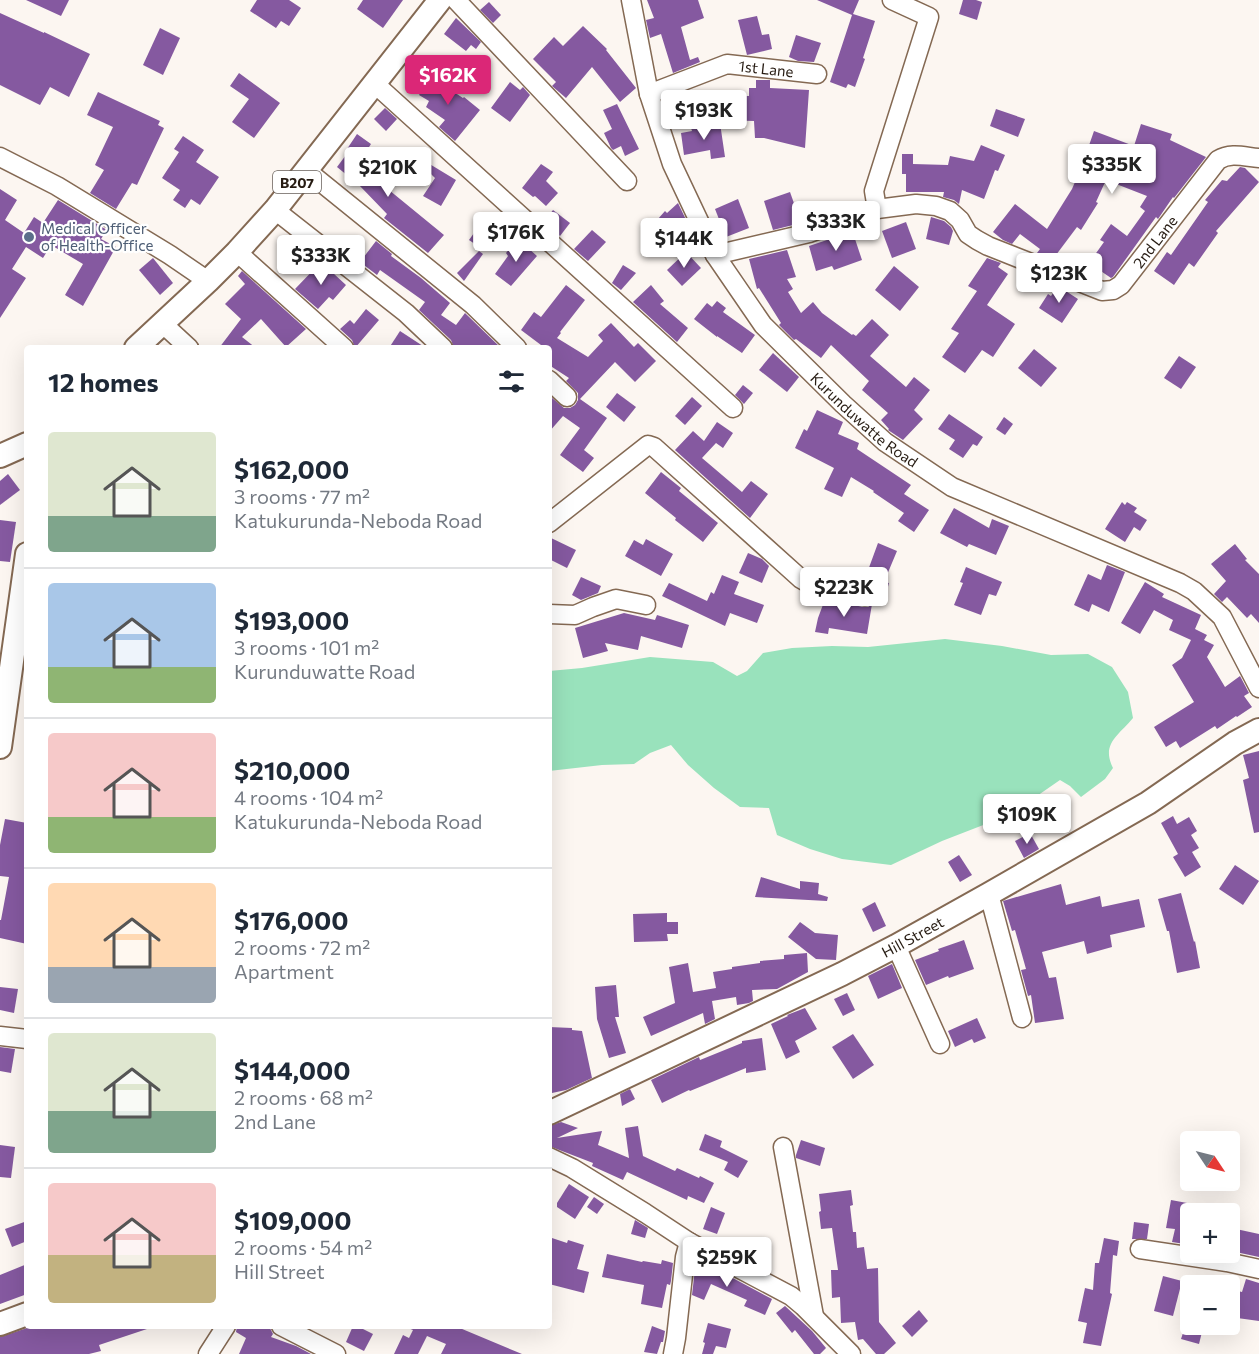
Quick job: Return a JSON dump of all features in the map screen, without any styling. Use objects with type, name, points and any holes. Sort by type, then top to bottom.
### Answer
[{"type":"main road","name":"B207","points":[[139,345],[208,281],[275,210],[440,0]]},
{"type":"main road","points":[[0,456],[24,445]]},
{"type":"main road","points":[[0,747],[24,575]]},
{"type":"main road","name":"Hill Street","points":[[552,1112],[842,974],[896,946],[1148,803],[1259,730]]},
{"type":"main road","points":[[0,1324],[24,1315]]},
{"type":"street","points":[[456,0],[627,182]]},
{"type":"street","name":"Kurunduwatte Road","points":[[631,0],[649,94],[672,164],[715,255],[763,325],[885,442],[952,487],[1171,579],[1194,591],[1221,617],[1259,688]]},
{"type":"street","points":[[877,209],[874,192],[929,17],[892,0]]},
{"type":"street","name":"1st Lane","points":[[649,94],[727,64],[817,74]]},
{"type":"street","points":[[374,83],[732,408]]},
{"type":"street","name":"2nd Lane","points":[[715,255],[809,233],[877,209],[916,204],[936,206],[950,211],[960,220],[968,234],[988,246],[1102,291],[1113,290],[1121,285],[1218,160],[1232,155],[1253,158]]},
{"type":"street","points":[[0,157],[57,186],[208,281]]},
{"type":"street","points":[[306,170],[473,305],[514,345]]},
{"type":"street","points":[[275,210],[406,314],[440,345]]},
{"type":"street","points":[[237,252],[341,345]]},
{"type":"street","points":[[163,324],[186,345]]},
{"type":"street","points":[[552,383],[567,397]]},
{"type":"street","points":[[552,522],[648,445],[654,447],[801,579],[808,583],[865,596]]},
{"type":"street","points":[[552,614],[575,615],[616,599],[646,605]]},
{"type":"street","points":[[989,894],[1022,1018]]},
{"type":"street","points":[[896,946],[940,1044]]},
{"type":"street","points":[[0,1036],[24,1039]]},
{"type":"street","points":[[783,1147],[813,1316]]},
{"type":"street","points":[[552,1158],[645,1212],[689,1242],[791,1296],[851,1354]]},
{"type":"street","points":[[673,1354],[685,1257],[689,1242]]},
{"type":"street","points":[[1140,1249],[1259,1269]]},
{"type":"street","points":[[208,1354],[224,1329]]},
{"type":"street","points":[[286,1329],[336,1354]]},
{"type":"green space","points":[[945,639],[1051,655],[1088,654],[1112,667],[1128,692],[1133,718],[1110,746],[1109,753],[1113,768],[1105,779],[1081,797],[1060,780],[1034,798],[991,822],[942,841],[891,865],[842,859],[777,835],[769,808],[740,807],[688,765],[671,745],[650,753],[634,764],[552,771],[552,671],[650,657],[713,662],[737,676],[747,671],[763,653],[792,648],[868,647]]},
{"type":"building","points":[[26,0],[69,0],[61,16]]},
{"type":"building","points":[[257,0],[289,0],[301,8],[289,26],[281,21],[276,28],[250,11]]},
{"type":"building","points":[[363,0],[403,0],[383,28],[357,9]]},
{"type":"building","points":[[647,0],[698,0],[704,18],[681,27],[690,60],[698,57],[700,62],[673,73],[661,34],[650,38],[646,20],[654,18]]},
{"type":"building","points":[[817,0],[859,0],[853,14],[875,21],[855,87],[848,84],[846,88],[830,82],[852,15]]},
{"type":"building","points":[[963,0],[982,2],[977,20],[959,14]]},
{"type":"building","points":[[489,2],[501,15],[493,23],[480,10]]},
{"type":"building","points":[[0,13],[90,54],[69,97],[50,87],[40,105],[0,85]]},
{"type":"building","points":[[757,16],[762,35],[769,34],[772,49],[747,55],[738,20]]},
{"type":"building","points":[[456,18],[481,42],[476,49],[471,45],[466,51],[444,34]]},
{"type":"building","points":[[583,26],[607,49],[636,88],[620,102],[592,67],[566,98],[552,86],[556,82],[533,59],[554,37],[563,46]]},
{"type":"building","points":[[160,28],[180,38],[163,75],[143,65]]},
{"type":"building","points":[[796,35],[821,43],[814,62],[798,61],[789,57]]},
{"type":"building","points":[[435,70],[445,76],[440,83],[464,97],[480,110],[455,141],[439,127],[445,120],[426,107],[429,101],[419,95]]},
{"type":"building","points":[[239,73],[280,103],[254,138],[232,122],[249,99],[230,86]]},
{"type":"building","points":[[756,80],[770,80],[770,88],[809,90],[805,148],[755,138],[754,121],[719,120],[719,96],[749,96],[749,88],[756,88]]},
{"type":"building","points":[[510,82],[520,90],[523,87],[530,95],[510,122],[491,108]]},
{"type":"building","points":[[98,92],[160,121],[158,125],[164,128],[137,185],[132,183],[116,209],[90,193],[104,170],[95,165],[113,127],[87,115]]},
{"type":"building","points":[[617,104],[639,149],[625,156],[621,146],[613,150],[611,148],[604,133],[612,129],[603,110]]},
{"type":"building","points":[[385,108],[397,119],[386,131],[374,119]]},
{"type":"building","points":[[996,109],[1025,119],[1018,137],[990,126]]},
{"type":"building","points":[[720,123],[725,157],[711,159],[710,150],[684,155],[681,133],[692,131],[691,128]]},
{"type":"building","points":[[1141,124],[1172,134],[1170,140],[1206,157],[1158,219],[1156,217],[1113,277],[1111,278],[1089,263],[1104,242],[1100,240],[1111,224],[1127,236],[1145,211],[1140,207],[1147,196],[1106,180],[1096,202],[1098,203],[1081,230],[1077,227],[1053,259],[1037,253],[1040,249],[1020,234],[1012,244],[993,232],[1015,204],[1047,229],[1078,175],[1082,177],[1091,156],[1086,154],[1094,131],[1134,146]]},
{"type":"building","points":[[357,134],[371,144],[362,158],[381,176],[378,181],[444,235],[428,253],[384,218],[387,214],[359,185],[337,167],[349,151],[347,149]]},
{"type":"building","points":[[183,136],[204,150],[196,162],[219,177],[200,205],[191,199],[185,208],[173,200],[180,190],[162,178],[179,152],[174,149]]},
{"type":"building","points":[[981,145],[1005,155],[998,171],[995,170],[984,199],[962,190],[959,204],[943,197],[944,192],[906,192],[906,174],[902,174],[902,154],[913,154],[913,164],[948,165],[950,156],[974,161]]},
{"type":"building","points":[[423,160],[456,180],[441,206],[423,196],[435,178],[420,163]]},
{"type":"building","points":[[541,164],[553,172],[546,181],[558,193],[546,206],[522,188]]},
{"type":"building","points":[[1240,167],[1245,168],[1259,182],[1216,231],[1218,233],[1194,267],[1189,263],[1174,285],[1154,271],[1167,252],[1171,255],[1208,202],[1205,200],[1222,180],[1227,181]]},
{"type":"building","points":[[0,189],[17,200],[5,220],[24,233],[34,217],[43,223],[58,200],[107,230],[101,239],[116,247],[83,306],[65,295],[83,264],[51,245],[43,258],[26,247],[12,269],[26,278],[0,318]]},
{"type":"building","points":[[790,192],[801,223],[773,230],[764,201]]},
{"type":"building","points":[[738,199],[749,228],[726,237],[715,209]]},
{"type":"building","points":[[678,203],[689,226],[687,227],[682,222],[658,249],[643,236],[665,211],[667,213]]},
{"type":"building","points":[[553,210],[570,223],[560,236],[544,222]]},
{"type":"building","points":[[489,212],[505,224],[485,251],[469,240]]},
{"type":"building","points":[[931,217],[944,221],[951,227],[953,231],[949,245],[926,239]]},
{"type":"building","points":[[906,222],[916,249],[892,258],[882,231]]},
{"type":"building","points":[[592,230],[606,242],[588,261],[574,249]]},
{"type":"building","points":[[852,230],[862,260],[834,270],[832,266],[816,271],[809,246]]},
{"type":"building","points":[[518,239],[537,256],[511,286],[495,274],[508,256],[506,253]]},
{"type":"building","points":[[376,241],[392,254],[391,256],[450,303],[441,315],[456,325],[465,313],[498,345],[453,345],[451,340],[419,310],[425,302],[380,270],[377,275],[360,262]]},
{"type":"building","points":[[787,250],[796,277],[787,279],[793,289],[788,292],[801,313],[813,302],[822,313],[856,336],[872,319],[889,335],[870,356],[906,387],[914,377],[930,390],[914,410],[923,419],[903,440],[888,430],[881,420],[888,413],[862,390],[869,381],[831,345],[821,358],[796,339],[794,340],[779,325],[781,323],[759,288],[757,289],[749,259]]},
{"type":"building","points":[[479,251],[483,254],[464,281],[457,273]]},
{"type":"building","points":[[686,252],[701,268],[682,286],[667,270]]},
{"type":"building","points":[[153,258],[173,283],[160,295],[139,270]]},
{"type":"building","points":[[987,258],[1001,263],[998,267],[1008,274],[987,305],[1015,324],[993,357],[982,350],[965,373],[942,357],[959,333],[951,329],[977,291],[968,286]]},
{"type":"building","points":[[321,262],[346,285],[333,300],[329,297],[318,309],[295,289]]},
{"type":"building","points":[[623,265],[636,273],[621,290],[612,283]]},
{"type":"building","points":[[894,266],[919,287],[900,311],[875,290]]},
{"type":"building","points":[[242,271],[306,329],[288,345],[284,345],[261,319],[242,337],[252,345],[221,345],[241,319],[225,304],[245,284],[238,276]]},
{"type":"building","points":[[566,285],[585,300],[557,338],[588,357],[603,341],[598,335],[611,323],[634,347],[638,343],[656,361],[635,382],[615,362],[580,399],[607,418],[584,450],[594,458],[583,472],[560,455],[580,428],[563,416],[552,429],[552,398],[564,408],[570,408],[578,400],[578,393],[566,381],[569,378],[552,367],[552,345],[541,345],[521,330],[534,312],[541,317]]},
{"type":"building","points":[[651,285],[664,301],[660,304],[688,328],[677,342],[633,302]]},
{"type":"building","points":[[1058,286],[1078,299],[1062,323],[1039,308],[1048,294],[1051,296]]},
{"type":"building","points":[[717,301],[726,308],[723,312],[755,335],[742,353],[694,319],[707,303],[712,307]]},
{"type":"building","points":[[366,309],[379,320],[358,345],[354,345],[352,340],[340,329],[350,320],[354,324]]},
{"type":"building","points":[[400,331],[421,345],[391,345]]},
{"type":"building","points":[[1034,349],[1057,368],[1041,387],[1018,368]]},
{"type":"building","points":[[773,353],[799,377],[787,392],[759,370]]},
{"type":"building","points":[[1179,356],[1196,367],[1181,389],[1164,378]]},
{"type":"building","points":[[743,385],[753,393],[744,404],[735,395]]},
{"type":"building","points":[[617,393],[636,407],[624,422],[606,407]]},
{"type":"building","points":[[692,397],[702,406],[685,425],[675,416]]},
{"type":"building","points":[[817,410],[843,422],[838,434],[859,443],[857,449],[911,485],[904,494],[929,510],[914,532],[898,521],[904,513],[851,477],[842,497],[824,489],[834,468],[795,448],[804,429],[807,431]]},
{"type":"building","points":[[949,414],[983,437],[977,446],[973,444],[963,458],[949,449],[955,440],[938,429]]},
{"type":"building","points":[[1004,417],[1013,424],[1005,435],[996,429]]},
{"type":"building","points":[[717,422],[733,433],[723,448],[716,443],[702,458],[742,492],[751,481],[768,494],[750,518],[675,450],[693,431],[704,441]]},
{"type":"building","points":[[661,472],[681,488],[679,491],[718,523],[703,542],[645,493]]},
{"type":"building","points":[[8,474],[20,490],[0,505],[0,481]]},
{"type":"building","points":[[1122,502],[1125,505],[1127,502],[1137,508],[1134,512],[1147,520],[1140,531],[1134,527],[1125,542],[1105,529]]},
{"type":"building","points":[[954,508],[989,528],[992,519],[1009,526],[996,555],[969,544],[967,547],[940,533]]},
{"type":"building","points":[[0,520],[16,522],[10,562],[0,561]]},
{"type":"building","points":[[552,538],[576,550],[567,568],[552,560]]},
{"type":"building","points":[[646,539],[673,554],[661,576],[625,556],[634,540],[643,545]]},
{"type":"building","points":[[878,543],[897,551],[884,582],[889,583],[885,598],[876,595],[872,587],[863,584]]},
{"type":"building","points":[[1235,544],[1247,559],[1245,560],[1259,574],[1259,623],[1251,614],[1247,618],[1227,597],[1222,602],[1214,594],[1226,581],[1211,564]]},
{"type":"building","points":[[748,553],[762,559],[769,566],[762,583],[739,573]]},
{"type":"building","points":[[1107,565],[1125,572],[1109,612],[1092,604],[1089,612],[1074,605],[1088,574],[1101,580]]},
{"type":"building","points":[[966,567],[1002,582],[996,596],[989,594],[981,615],[954,605],[963,583],[960,582]]},
{"type":"building","points":[[722,575],[739,582],[734,594],[764,605],[757,623],[730,613],[725,626],[662,596],[669,583],[707,601],[711,592],[714,594]]},
{"type":"building","points":[[581,577],[601,586],[598,593],[581,600],[572,595]]},
{"type":"building","points":[[1145,582],[1164,594],[1162,597],[1201,615],[1195,629],[1207,635],[1204,640],[1214,645],[1207,657],[1225,687],[1240,676],[1249,693],[1244,696],[1252,707],[1180,748],[1176,741],[1166,747],[1154,727],[1194,702],[1172,665],[1182,658],[1191,640],[1169,630],[1173,620],[1154,610],[1140,634],[1121,623]]},
{"type":"building","points":[[824,602],[863,607],[872,604],[867,634],[829,628],[828,634],[815,632]]},
{"type":"building","points":[[624,613],[655,620],[657,615],[689,625],[682,648],[641,636],[638,650],[605,643],[608,651],[583,658],[575,628]]},
{"type":"building","points":[[1259,751],[1259,832],[1254,833],[1243,780],[1249,778],[1243,755]]},
{"type":"building","points":[[1173,816],[1177,824],[1189,817],[1197,831],[1191,835],[1199,848],[1192,852],[1201,867],[1185,877],[1173,857],[1178,854],[1161,823]]},
{"type":"building","points":[[5,819],[24,822],[24,943],[0,938],[0,920],[9,877],[0,876],[0,845]]},
{"type":"building","points":[[1030,833],[1039,849],[1024,858],[1015,841]]},
{"type":"building","points":[[959,855],[972,875],[960,882],[948,862]]},
{"type":"building","points":[[1235,865],[1259,881],[1243,905],[1219,889]]},
{"type":"building","points":[[761,877],[800,889],[800,881],[819,883],[818,894],[828,897],[827,901],[755,897]]},
{"type":"building","points":[[1061,884],[1066,905],[1100,896],[1102,907],[1139,899],[1145,927],[1110,935],[1112,947],[1087,954],[1084,941],[1042,952],[1049,978],[1056,977],[1064,1019],[1035,1023],[1031,995],[1028,996],[1021,970],[1026,969],[1015,930],[1012,931],[1003,901]]},
{"type":"building","points":[[1181,893],[1200,968],[1177,973],[1169,931],[1167,931],[1158,899]]},
{"type":"building","points":[[875,902],[886,926],[873,932],[862,909]]},
{"type":"building","points":[[667,913],[667,922],[678,922],[678,934],[667,934],[668,941],[634,942],[633,914]]},
{"type":"building","points":[[800,922],[815,933],[838,935],[836,960],[816,959],[788,937]]},
{"type":"building","points":[[964,940],[974,969],[926,985],[915,960]]},
{"type":"building","points":[[807,953],[808,972],[777,989],[752,990],[753,1001],[749,1003],[737,1005],[736,997],[712,1001],[715,1019],[705,1024],[703,1013],[651,1036],[643,1017],[675,1003],[669,967],[688,963],[693,992],[716,988],[713,972],[760,963],[760,961],[784,959],[784,955]]},
{"type":"building","points":[[892,964],[902,988],[878,999],[868,976]]},
{"type":"building","points":[[616,985],[619,1017],[615,1017],[626,1053],[609,1058],[597,1019],[595,987]]},
{"type":"building","points":[[0,987],[18,989],[14,1013],[0,1010]]},
{"type":"building","points":[[847,993],[855,1010],[843,1016],[834,999]]},
{"type":"building","points":[[805,1008],[817,1029],[795,1041],[800,1052],[786,1059],[771,1024]]},
{"type":"building","points":[[977,1018],[986,1038],[974,1043],[972,1039],[955,1047],[948,1031]]},
{"type":"building","points":[[552,1027],[582,1031],[592,1078],[566,1090],[552,1093]]},
{"type":"building","points":[[853,1034],[874,1065],[853,1079],[832,1047]]},
{"type":"building","points":[[762,1038],[766,1070],[746,1073],[746,1068],[662,1103],[651,1080],[699,1057],[700,1060],[742,1043],[742,1041]]},
{"type":"building","points":[[0,1047],[15,1049],[11,1073],[0,1071]]},
{"type":"building","points":[[630,1089],[635,1099],[622,1106],[620,1094]]},
{"type":"building","points":[[561,1122],[578,1128],[557,1138],[602,1131],[598,1145],[629,1158],[625,1128],[638,1126],[643,1156],[675,1171],[677,1168],[714,1183],[704,1203],[688,1196],[687,1200],[627,1172],[623,1180],[592,1166],[593,1163],[552,1147],[552,1125]]},
{"type":"building","points":[[705,1134],[722,1141],[720,1147],[748,1161],[738,1178],[724,1170],[728,1162],[699,1150]]},
{"type":"building","points":[[801,1140],[825,1148],[820,1166],[796,1158]]},
{"type":"building","points":[[0,1145],[15,1147],[11,1178],[0,1177]]},
{"type":"building","points":[[569,1184],[589,1197],[575,1219],[557,1207],[557,1203]]},
{"type":"building","points":[[851,1190],[853,1205],[850,1206],[857,1248],[864,1247],[867,1269],[878,1268],[879,1322],[896,1343],[884,1354],[876,1354],[863,1339],[858,1340],[855,1322],[841,1323],[840,1297],[832,1298],[831,1270],[838,1270],[832,1228],[821,1229],[819,1194]]},
{"type":"building","points":[[594,1197],[604,1204],[597,1214],[587,1207]]},
{"type":"building","points":[[1171,1200],[1187,1203],[1180,1203],[1180,1243],[1172,1242],[1175,1229],[1166,1228]]},
{"type":"building","points":[[711,1207],[725,1213],[717,1234],[703,1229]]},
{"type":"building","points":[[635,1220],[648,1228],[645,1238],[631,1234]]},
{"type":"building","points":[[24,1222],[24,1242],[12,1247],[5,1229]]},
{"type":"building","points":[[1134,1222],[1149,1224],[1147,1239],[1132,1239]]},
{"type":"building","points":[[1240,1230],[1259,1234],[1259,1257],[1240,1253]]},
{"type":"building","points":[[552,1238],[584,1245],[577,1269],[589,1272],[584,1293],[552,1285]]},
{"type":"building","points":[[1104,1238],[1119,1241],[1117,1256],[1113,1255],[1110,1293],[1112,1294],[1101,1346],[1083,1343],[1087,1323],[1078,1321],[1085,1288],[1093,1290],[1095,1263],[1099,1263]]},
{"type":"building","points":[[607,1254],[642,1262],[661,1264],[662,1260],[673,1263],[671,1281],[670,1285],[667,1284],[662,1308],[641,1304],[644,1285],[602,1277]]},
{"type":"building","points":[[699,1260],[772,1299],[765,1315],[744,1306],[747,1300],[711,1284],[704,1300],[692,1295],[695,1269]]},
{"type":"building","points":[[24,1265],[24,1295],[0,1304],[0,1275]]},
{"type":"building","points":[[1163,1276],[1180,1280],[1173,1316],[1154,1311]]},
{"type":"building","points":[[1246,1279],[1259,1283],[1259,1321],[1240,1318],[1240,1292],[1242,1292]]},
{"type":"building","points":[[785,1306],[812,1331],[826,1348],[820,1354],[814,1354],[795,1330],[792,1333],[776,1313]]},
{"type":"building","points":[[919,1310],[928,1321],[912,1337],[902,1326]]},
{"type":"building","points":[[708,1323],[731,1329],[726,1348],[716,1346],[713,1354],[702,1354],[705,1343],[703,1342]]},
{"type":"building","points":[[652,1326],[665,1331],[657,1354],[644,1352]]},
{"type":"building","points":[[24,1329],[147,1329],[99,1345],[101,1351],[89,1354],[0,1354],[0,1337]]},
{"type":"building","points":[[236,1329],[270,1329],[273,1334],[271,1337],[311,1354],[239,1354],[246,1338],[236,1332]]},
{"type":"building","points":[[352,1329],[363,1329],[373,1334],[364,1351],[346,1342]]},
{"type":"building","points":[[410,1329],[462,1329],[522,1354],[441,1354],[446,1344],[427,1336],[418,1354],[394,1354],[403,1335],[409,1338],[413,1330]]},
{"type":"building","points":[[1182,1335],[1201,1335],[1199,1344],[1181,1339]]},
{"type":"place","name":"Medical Officer of Health-Office","points":[[29,237]]}]
